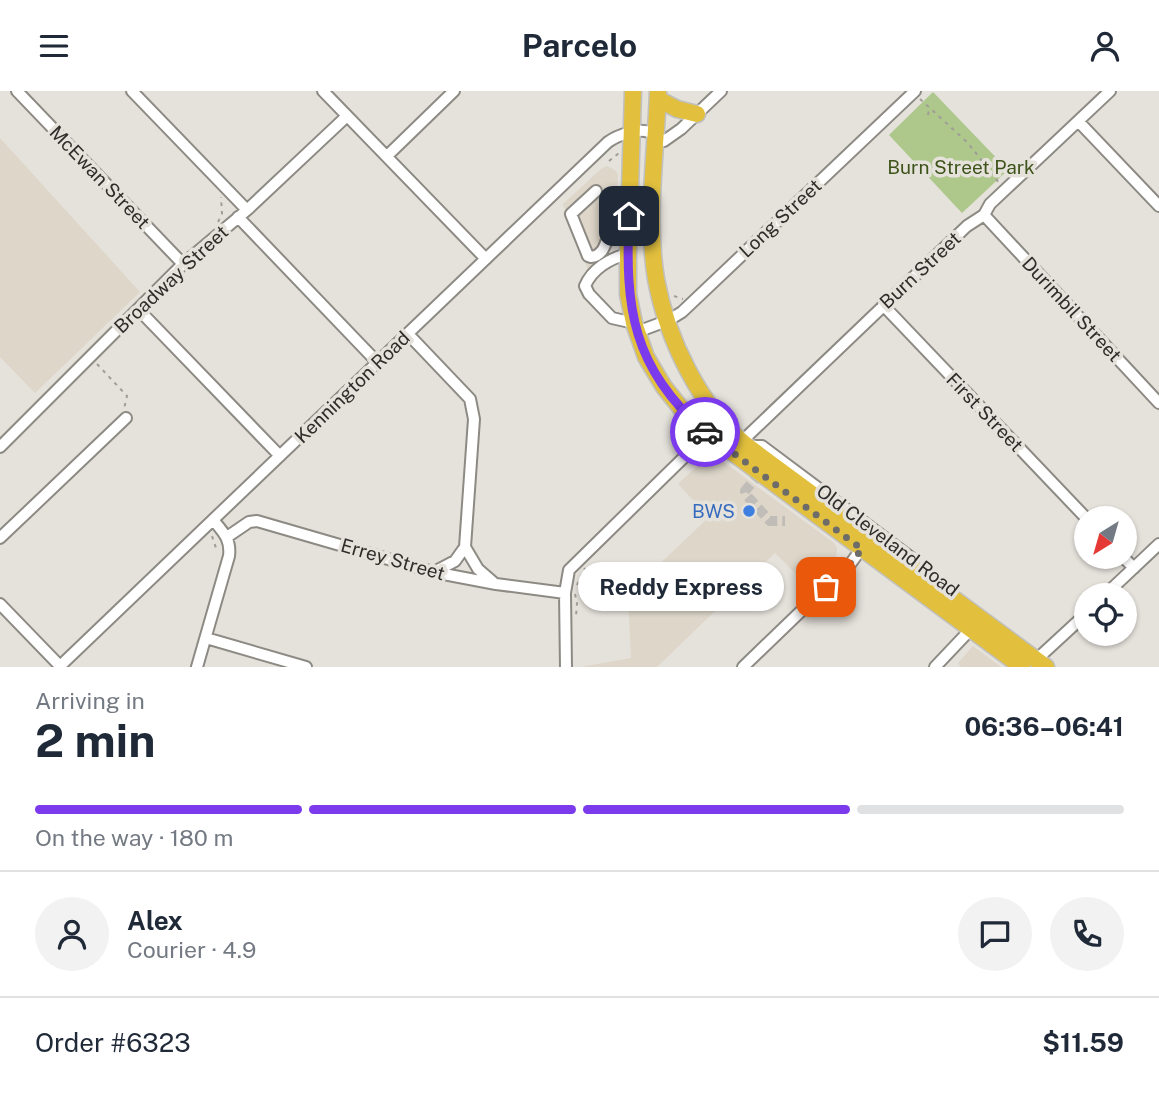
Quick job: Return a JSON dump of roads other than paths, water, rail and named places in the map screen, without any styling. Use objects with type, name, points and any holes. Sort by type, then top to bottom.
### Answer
[{"type":"highway","name":"Old Cleveland Road","points":[[634,91],[628,294],[636,327],[646,357],[664,387],[684,412],[709,435],[740,446]]},
{"type":"highway","name":"Old Cleveland Road","points":[[658,95],[652,216],[657,280],[686,367],[704,398],[740,446],[866,543],[971,629],[1034,665]]},
{"type":"highway","points":[[658,95],[677,109],[697,114]]},
{"type":"highway","name":"Old Cleveland Road","points":[[866,543],[1020,648],[1034,665]]},
{"type":"street","name":"McEwan Street","points":[[17,91],[183,264]]},
{"type":"street","points":[[132,91],[377,362]]},
{"type":"street","points":[[323,91],[486,259]]},
{"type":"street","points":[[387,156],[454,91]]},
{"type":"street","points":[[632,133],[650,132],[663,141],[671,137],[721,91]]},
{"type":"street","name":"Burn Street","points":[[740,446],[883,305],[967,226],[984,215],[990,204],[1110,91]]},
{"type":"street","name":"Long Street","points":[[636,327],[669,320],[682,312],[914,92]]},
{"type":"street","name":"Broadway Street","points":[[0,447],[183,264],[243,214],[347,116]]},
{"type":"street","points":[[1078,121],[1159,206]]},
{"type":"street","name":"Kennington Road","points":[[59,666],[215,521],[608,142],[632,133]]},
{"type":"street","points":[[596,191],[571,214],[588,256],[598,256],[608,237]]},
{"type":"street","name":"Durimbil Street","points":[[984,215],[1159,403]]},
{"type":"street","points":[[628,254],[609,260],[594,273],[585,286],[589,294],[612,318],[636,327]]},
{"type":"street","name":"First Street","points":[[883,305],[1075,506]]},
{"type":"street","points":[[138,309],[280,456]]},
{"type":"street","points":[[408,334],[464,391],[473,405],[465,547],[478,569],[496,584]]},
{"type":"street","points":[[0,538],[126,418]]},
{"type":"street","points":[[566,667],[565,593],[569,570],[721,421]]},
{"type":"street","name":"Old Cleveland Road","points":[[740,446],[762,446],[767,449],[1008,631],[1020,648]]},
{"type":"street","points":[[197,667],[229,556],[227,537],[215,521]]},
{"type":"street","name":"Errey Street","points":[[227,537],[249,522],[257,521],[433,572],[565,593]]},
{"type":"street","points":[[743,667],[851,563],[866,543]]},
{"type":"street","points":[[1138,564],[1159,544]]},
{"type":"street","points":[[433,572],[448,567],[465,547]]},
{"type":"street","points":[[1118,583],[1133,569]]},
{"type":"street","points":[[0,604],[59,666]]},
{"type":"street","points":[[1034,665],[1074,626]]},
{"type":"street","points":[[934,667],[971,629]]},
{"type":"street","points":[[206,638],[306,667]]},
{"type":"tunnel","points":[[760,473],[745,491],[747,496],[770,521],[785,521]]},
{"type":"place","name":"BWS","points":[[749,511]]},
{"type":"place","name":"Reddy Express","points":[[826,587]]},
{"type":"park label","name":"Burn Street Park","points":[[961,167]]}]
